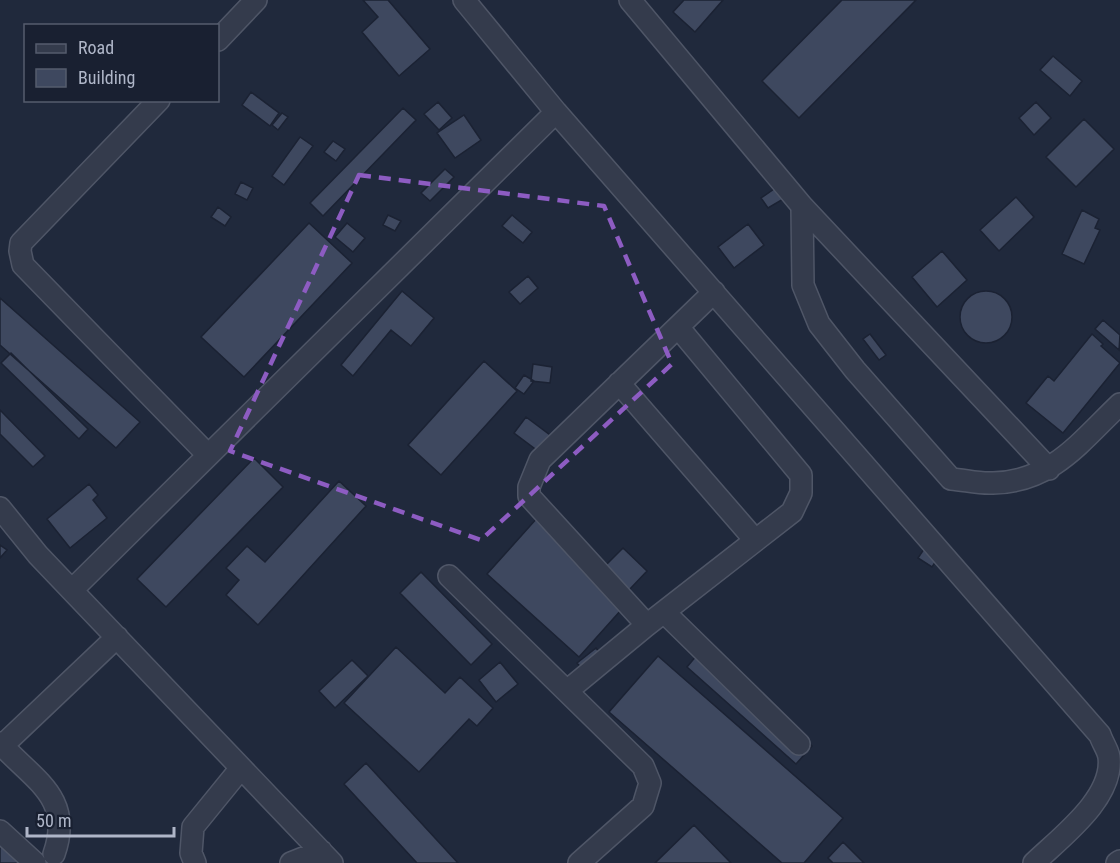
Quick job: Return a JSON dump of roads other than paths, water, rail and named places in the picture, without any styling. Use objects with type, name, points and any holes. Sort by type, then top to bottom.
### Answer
[{"type":"lane","points":[[219,39],[256,0]]},
{"type":"lane","points":[[464,0],[556,112],[1100,735],[1109,756],[1106,783],[1088,811],[1034,863]]},
{"type":"lane","points":[[630,0],[802,206],[1049,469]]},
{"type":"lane","points":[[157,102],[21,243],[20,251],[23,265],[208,455]]},
{"type":"lane","points":[[72,590],[556,112]]},
{"type":"lane","points":[[802,206],[802,285],[819,324],[855,370],[951,479],[992,484],[1019,481],[1049,469],[1120,404]]},
{"type":"lane","points":[[714,292],[540,460],[529,487],[529,496],[655,618],[799,744]]},
{"type":"lane","points":[[567,691],[655,618],[792,512],[801,493],[801,474],[678,327]]},
{"type":"lane","points":[[619,383],[755,540]]},
{"type":"lane","points":[[0,508],[38,555],[326,857]]},
{"type":"lane","points":[[449,576],[643,766],[650,783],[643,806],[579,863]]},
{"type":"lane","points":[[0,831],[44,859],[59,839],[60,819],[52,796],[1,746],[117,637]]},
{"type":"lane","points":[[195,863],[191,854],[193,827],[241,768]]},
{"type":"lane","points":[[291,863],[326,857]]}]
